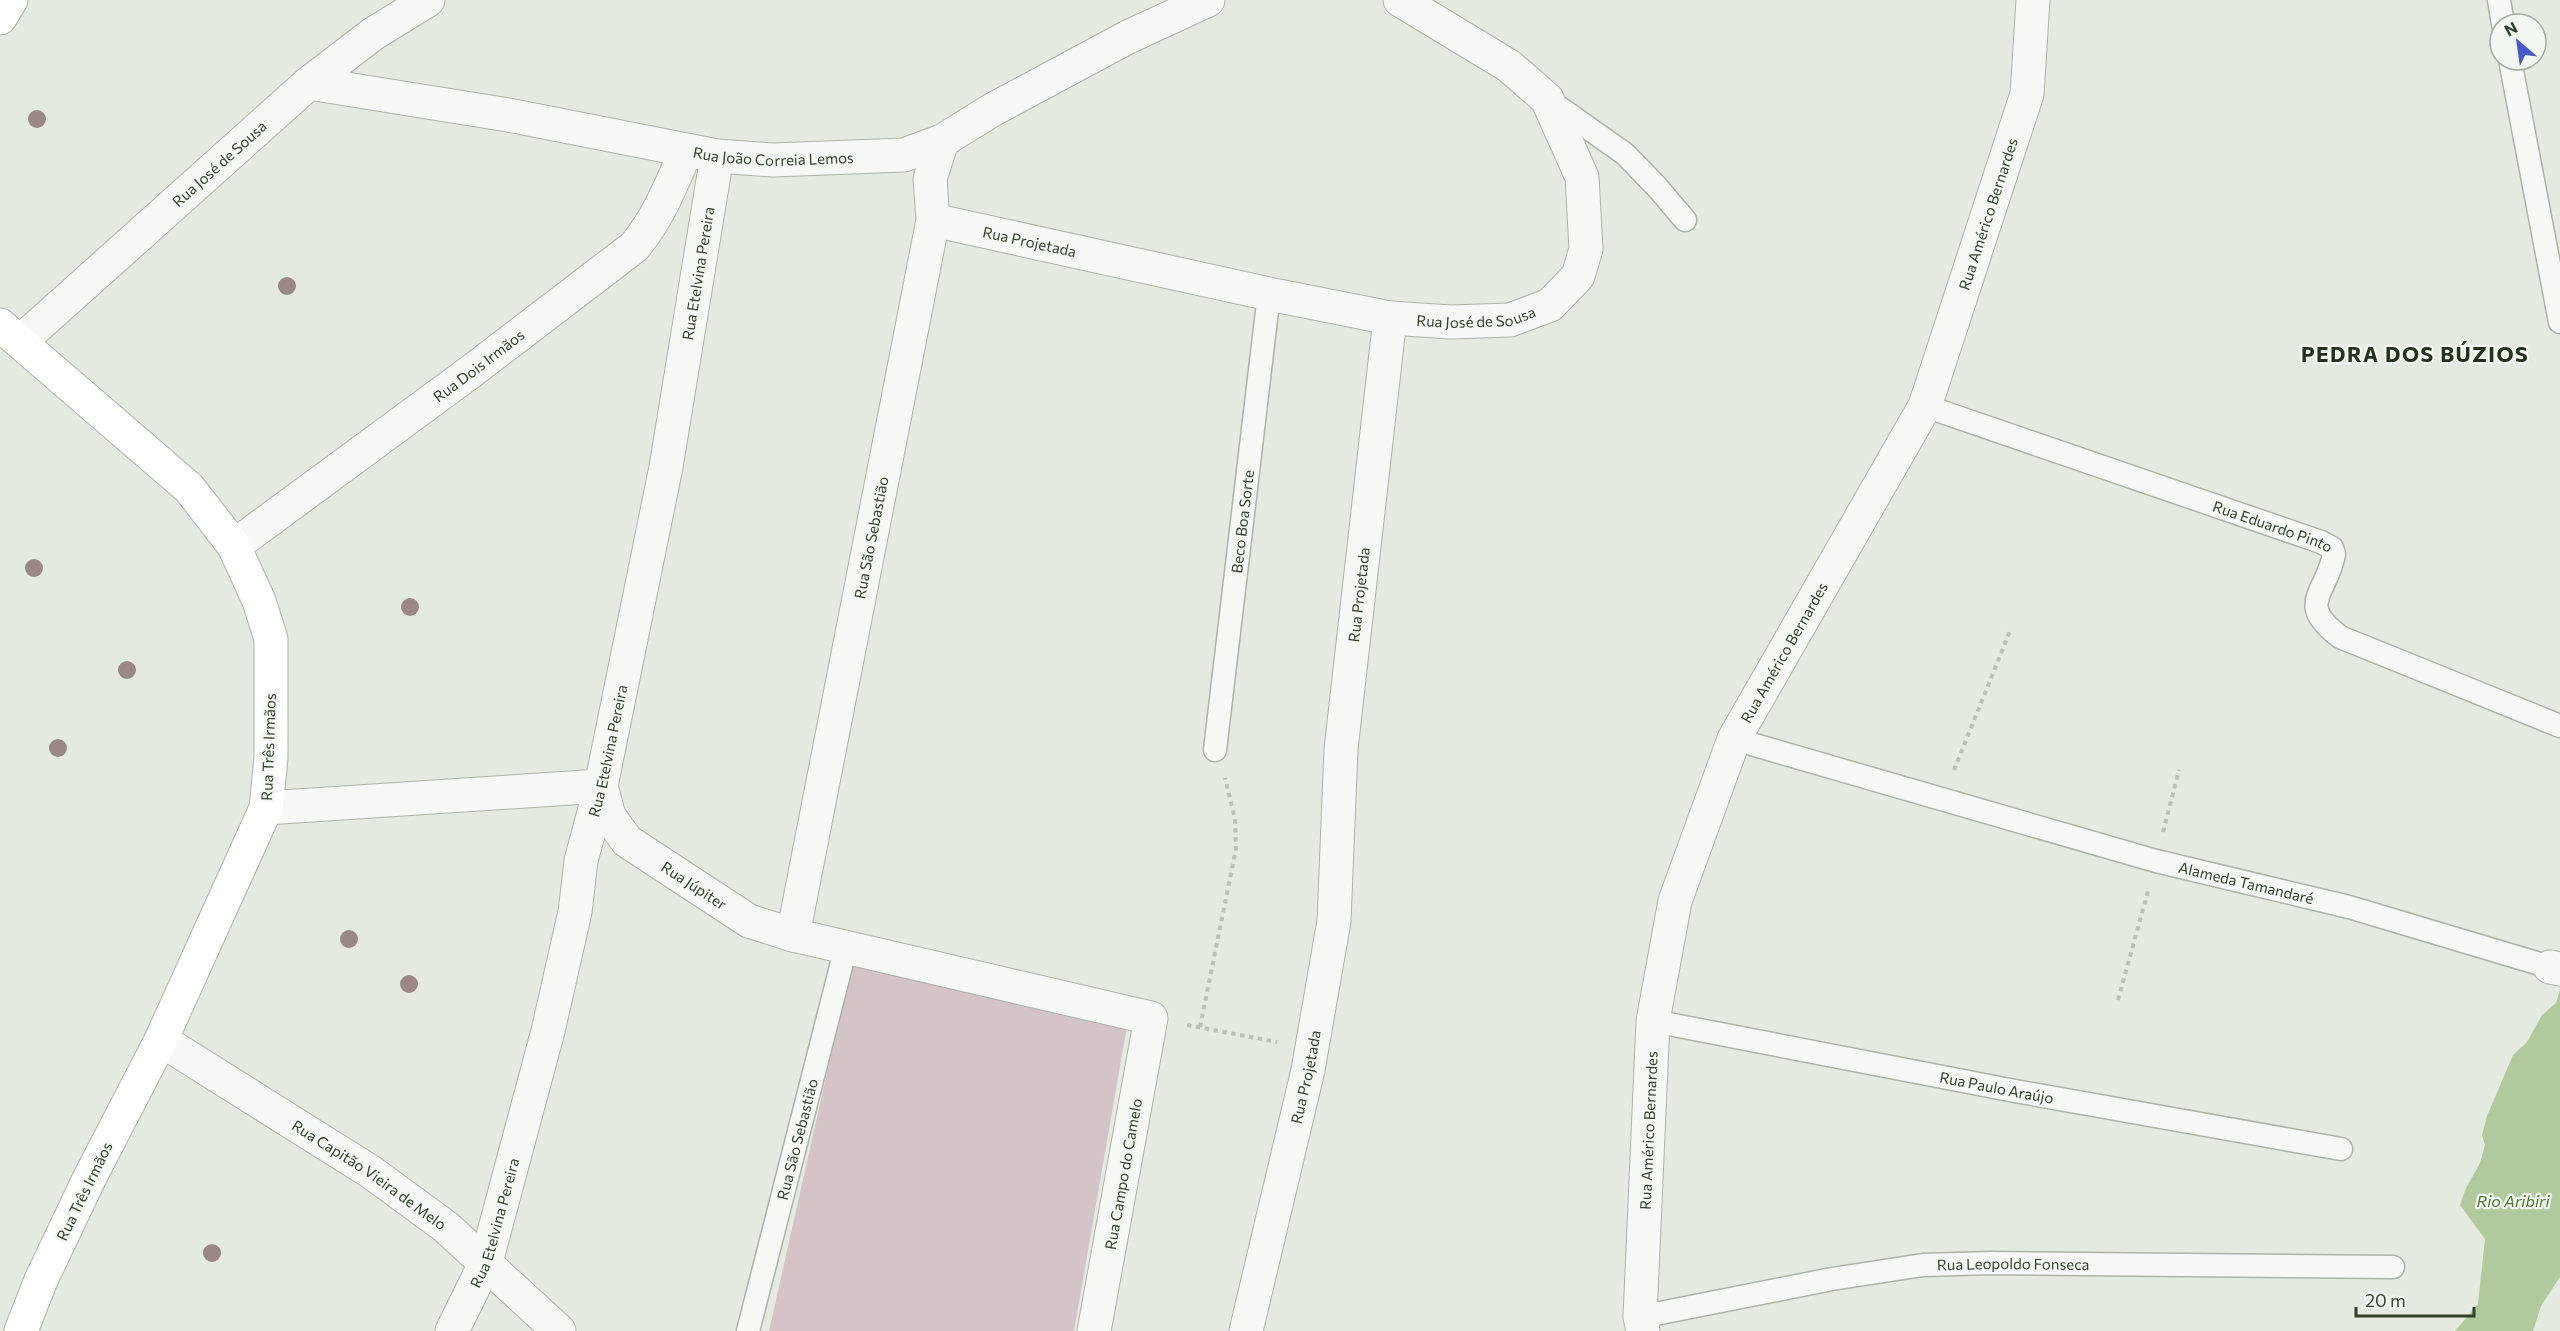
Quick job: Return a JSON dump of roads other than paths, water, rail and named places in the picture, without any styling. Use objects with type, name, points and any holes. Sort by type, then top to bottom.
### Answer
[{"type":"street","points":[[0,18],[11,0]]},
{"type":"street","name":"Rua José de Sousa","points":[[11,333],[309,83],[373,34],[428,0]]},
{"type":"street","name":"Rua João Correia Lemos","points":[[309,83],[508,115],[702,154],[773,160],[904,155],[942,141],[992,110],[1128,37],[1208,0]]},
{"type":"street","name":"Rua José de Sousa","points":[[1390,318],[1451,322],[1510,320],[1550,305],[1578,276],[1586,249],[1582,177],[1547,99],[1509,66],[1400,0]]},
{"type":"street","name":"Rua Américo Bernardes","points":[[1641,1324],[1653,1021],[1675,901],[1734,739],[1925,406],[2027,94],[2032,0]]},
{"type":"street","name":"Rua São Sebastião","points":[[793,935],[933,220],[930,179],[942,141]]},
{"type":"street","name":"Rua Dois Irmãos","points":[[234,546],[469,373],[634,247],[649,230],[659,211],[702,154]]},
{"type":"street","name":"Rua Etelvina Pereira","points":[[452,1331],[486,1262],[549,1031],[575,912],[581,861],[601,786],[666,467],[702,154]]},
{"type":"street","name":"Rua Projetada","points":[[933,220],[1269,294],[1390,318],[1341,749],[1334,921],[1312,1048],[1246,1331]]},
{"type":"street","name":"Rua Três Irmãos","points":[[11,333],[189,488],[234,546],[259,601],[271,639],[271,758],[266,808],[162,1040],[90,1177],[41,1280],[21,1331]]},
{"type":"street","points":[[266,808],[601,786]]},
{"type":"street","name":"Rua Júpiter","points":[[601,786],[609,816],[627,841],[749,921],[793,935],[1151,1018]]},
{"type":"street","name":"Rua Campo do Camelo","points":[[1094,1331],[1151,1018]]},
{"type":"street","name":"Rua Capitão Vieira de Melo","points":[[162,1040],[371,1172],[446,1227],[559,1331]]},
{"type":"lane","points":[[2512,72],[2560,322]]},
{"type":"lane","name":"Rua José de Sousa","points":[[1547,99],[1625,154],[1685,220]]},
{"type":"lane","name":"Beco Boa Sorte","points":[[1215,750],[1269,294]]},
{"type":"lane","name":"Rua Eduardo Pinto","points":[[1925,406],[2321,542],[2332,549],[2334,555],[2316,598],[2317,613],[2326,626],[2340,637],[2560,726]]},
{"type":"lane","name":"Alameda Tamandaré","points":[[1734,739],[2156,861],[2349,907],[2467,944],[2555,968]]},
{"type":"lane","name":"Rua São Sebastião","points":[[748,1331],[846,947]]},
{"type":"lane","name":"Rua Paulo Araújo","points":[[1653,1021],[2015,1091],[2341,1149]]},
{"type":"lane","name":"Rua Leopoldo Fonseca","points":[[1641,1324],[1832,1278],[1923,1265],[1992,1263],[2392,1267]]},
{"type":"water","name":"Rio Aribiri","points":[[2560,990],[2560,1277],[2541,1306],[2533,1331],[2455,1331],[2478,1304],[2485,1239],[2460,1205],[2466,1188],[2480,1163],[2485,1145],[2482,1135],[2487,1116],[2513,1055],[2527,1042],[2542,1015],[2556,1003]]},
{"type":"district","name":"PEDRA DOS BÚZIOS","points":[[2415,353]]}]
